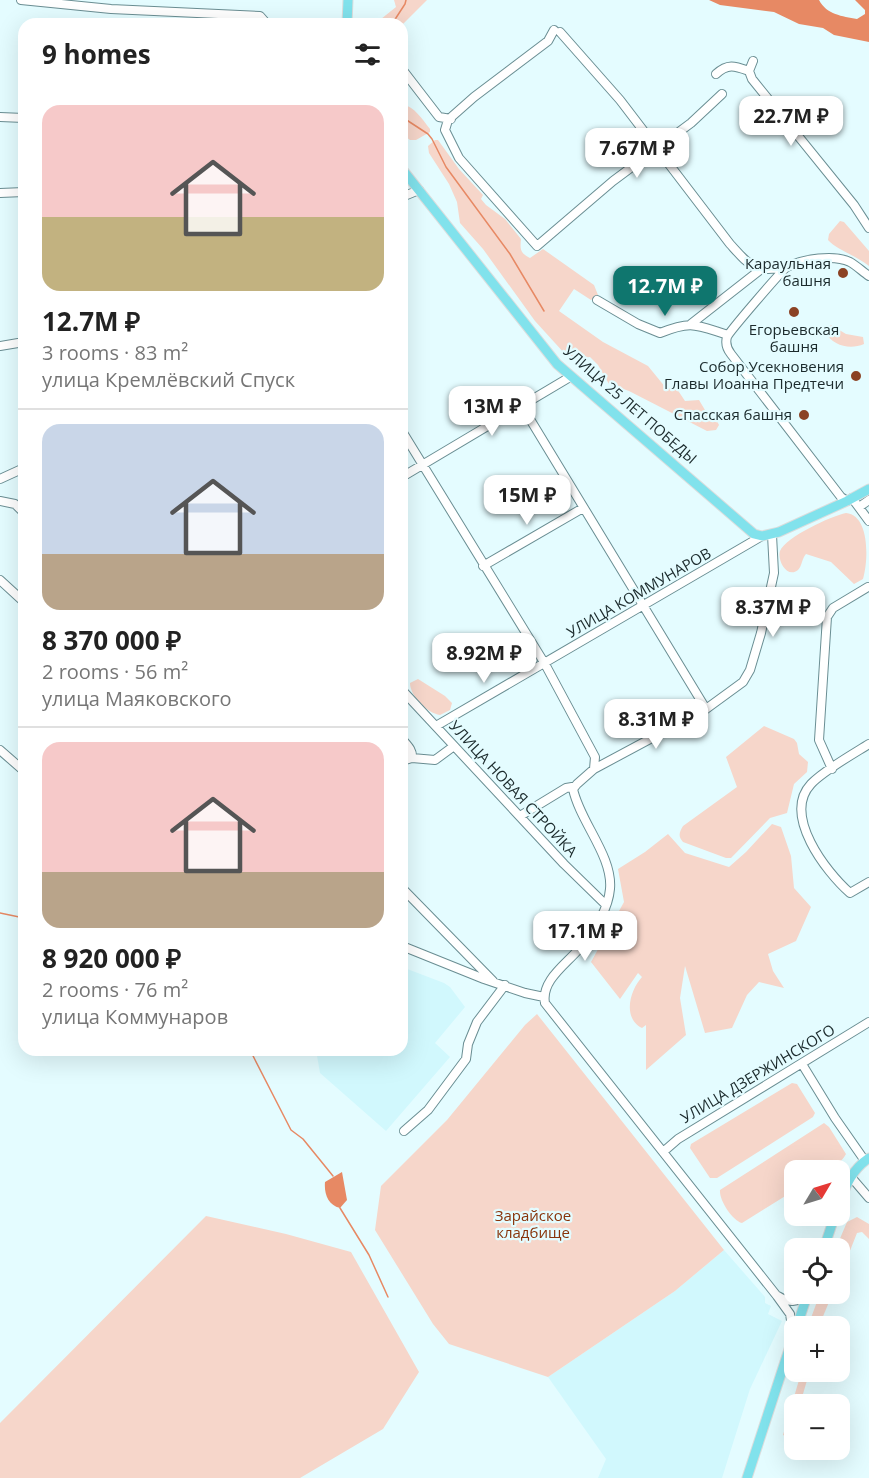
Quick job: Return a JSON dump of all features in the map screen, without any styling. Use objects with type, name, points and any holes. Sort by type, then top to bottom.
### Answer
[{"type":"main road","points":[[347,18],[348,0]]},
{"type":"main road","name":"УЛИЦА 25 ЛЕТ ПОБЕДЫ","points":[[408,176],[570,377],[667,458],[743,527],[762,536]]},
{"type":"main road","points":[[762,536],[772,535],[869,489]]},
{"type":"main road","points":[[851,1177],[867,1160]]},
{"type":"main road","points":[[747,1478],[784,1365]]},
{"type":"street","points":[[21,0],[111,9],[260,16],[262,18]]},
{"type":"street","points":[[722,94],[691,123],[658,148],[613,181],[537,246],[459,158],[445,130],[450,120],[474,97],[557,31],[620,100],[658,148],[730,244],[747,263],[760,270]]},
{"type":"street","points":[[753,61],[749,71],[752,79],[854,205],[869,228]]},
{"type":"street","points":[[716,74],[727,66],[749,71]]},
{"type":"street","points":[[408,77],[439,117],[450,120]]},
{"type":"street","points":[[0,117],[18,118]]},
{"type":"street","points":[[408,195],[419,190]]},
{"type":"street","points":[[0,193],[18,192]]},
{"type":"street","points":[[597,300],[638,324],[660,333],[691,324],[760,270],[822,259],[842,260],[852,263],[869,276]]},
{"type":"street","points":[[789,266],[774,278],[761,297],[728,335],[727,347],[841,497],[859,507],[869,521]]},
{"type":"street","points":[[691,324],[728,335]]},
{"type":"street","points":[[0,346],[18,343]]},
{"type":"street","points":[[408,473],[570,377]]},
{"type":"street","points":[[522,406],[706,709]]},
{"type":"street","points":[[408,441],[545,664],[595,758],[594,770]]},
{"type":"street","points":[[0,479],[18,471]]},
{"type":"street","points":[[859,507],[869,500]]},
{"type":"street","points":[[0,501],[15,504],[18,507]]},
{"type":"street","points":[[483,566],[582,508]]},
{"type":"street","points":[[573,789],[594,770],[706,709],[742,682],[750,670],[761,633],[774,573],[772,535]]},
{"type":"street","name":"УЛИЦА КОММУНАРОВ","points":[[436,726],[762,536]]},
{"type":"street","points":[[0,580],[18,596]]},
{"type":"street","points":[[832,769],[819,740],[827,617],[833,608],[869,587]]},
{"type":"street","name":"УЛИЦА НОВАЯ СТРОЙКА","points":[[408,696],[564,864],[606,905]]},
{"type":"street","points":[[869,744],[811,784],[804,795],[801,807],[802,820],[807,834],[833,878],[850,893],[869,882]]},
{"type":"street","points":[[408,746],[413,754],[412,758]]},
{"type":"street","points":[[408,759],[435,760],[454,746]]},
{"type":"street","points":[[0,750],[18,766]]},
{"type":"street","points":[[520,816],[566,788],[572,787],[573,789]]},
{"type":"street","points":[[573,789],[582,815],[608,870],[609,892],[606,905],[595,927],[579,950],[550,982],[544,997],[549,1010],[791,1316]]},
{"type":"street","points":[[408,894],[493,982]]},
{"type":"street","points":[[408,948],[493,982],[544,997]]},
{"type":"street","points":[[404,1131],[432,1105],[466,1059],[468,1044],[477,1022],[505,985]]},
{"type":"street","name":"УЛИЦА ДЗЕРЖИНСКОГО","points":[[663,1152],[678,1139],[869,1022]]},
{"type":"street","points":[[802,1064],[835,1118],[867,1160]]},
{"type":"street","points":[[851,1177],[869,1198]]},
{"type":"street","points":[[777,1296],[784,1300]]},
{"type":"shaded area","points":[[709,0],[819,0],[831,12],[857,19],[865,14],[865,10],[855,0],[869,0],[869,42],[834,35],[823,28],[799,24],[774,12],[720,5]]},
{"type":"shaded area","points":[[408,969],[444,983],[450,987],[465,1007],[435,1043],[450,1057],[386,1131],[320,1073],[317,1056],[408,1056]]},
{"type":"shaded area","points":[[342,1172],[347,1200],[340,1208],[332,1204],[328,1198],[325,1182]]},
{"type":"shaded area","points":[[724,1250],[765,1297],[765,1303],[771,1306],[768,1314],[782,1321],[750,1389],[722,1478],[598,1478],[606,1459],[548,1377],[675,1291]]},
{"type":"green space","points":[[394,0],[427,0],[408,19],[382,18],[396,7]]},
{"type":"green space","points":[[408,107],[418,114],[430,129],[430,132],[416,140],[408,138]]},
{"type":"green space","points":[[438,140],[459,169],[483,195],[481,199],[486,205],[505,219],[521,239],[524,254],[530,258],[543,249],[594,285],[598,295],[591,300],[574,289],[559,311],[603,342],[648,366],[666,388],[677,389],[685,401],[699,400],[708,415],[716,419],[719,425],[716,430],[707,431],[629,391],[609,384],[598,365],[590,357],[573,359],[565,354],[535,321],[483,249],[460,223],[457,202],[449,184],[429,153],[428,146]]},
{"type":"green space","points":[[840,221],[844,222],[869,251],[869,266],[828,240],[829,234]]},
{"type":"green space","points":[[831,325],[846,334],[863,337],[864,344],[848,347],[837,344],[825,332]]},
{"type":"green space","points":[[846,513],[854,516],[863,529],[866,560],[863,579],[854,584],[831,562],[806,554],[798,570],[790,572],[784,567],[779,555],[784,545],[810,528]]},
{"type":"green space","points":[[418,679],[445,696],[452,703],[450,710],[440,715],[435,714],[420,703],[410,683]]},
{"type":"green space","points":[[764,726],[794,739],[799,754],[808,762],[807,772],[794,784],[787,813],[770,818],[731,858],[683,842],[680,834],[683,826],[737,787],[726,757]]},
{"type":"green space","points":[[772,824],[781,827],[791,856],[794,888],[811,907],[796,941],[768,954],[773,971],[784,988],[759,982],[747,995],[732,1028],[705,1033],[685,966],[680,998],[686,1035],[646,1070],[646,1025],[642,1028],[636,1023],[630,1011],[631,996],[642,977],[638,973],[620,999],[591,962],[624,902],[618,869],[668,834],[685,853],[729,867]]},
{"type":"green space","name":"Зарайское кладбище","points":[[537,1014],[724,1250],[675,1291],[548,1377],[449,1344],[433,1324],[375,1230],[381,1186],[447,1120],[525,1025]]},
{"type":"green space","points":[[792,1083],[797,1084],[815,1113],[813,1117],[717,1178],[710,1178],[690,1148],[691,1144]]},
{"type":"green space","points":[[824,1123],[846,1154],[842,1160],[784,1160],[784,1197],[742,1223],[730,1214],[720,1190]]},
{"type":"green space","points":[[206,1216],[286,1234],[351,1252],[419,1372],[383,1429],[300,1478],[0,1478],[0,1423]]},
{"type":"green space","points":[[857,1217],[869,1224],[869,1239],[862,1232],[857,1233],[850,1251],[850,1238],[840,1238],[845,1226],[850,1226],[850,1220]]},
{"type":"green space","points":[[816,1304],[828,1304],[823,1316],[812,1316]]},
{"type":"green space","points":[[798,1382],[807,1382],[803,1394],[795,1394]]},
{"type":"waterway","points":[[396,18],[406,0]]},
{"type":"waterway","points":[[408,121],[432,139],[446,167],[510,254],[544,311]]},
{"type":"waterway","points":[[0,913],[18,917]]},
{"type":"waterway","points":[[253,1056],[291,1130],[303,1139],[333,1176]]},
{"type":"waterway","points":[[340,1208],[369,1255],[388,1297]]},
{"type":"place","name":"Караульная башня","points":[[843,273]]},
{"type":"place","name":"Егорьевская башня","points":[[794,312]]},
{"type":"place","name":"Собор Усекновения Главы Иоанна Предтечи","points":[[856,376]]},
{"type":"place","name":"Спасская башня","points":[[804,415]]}]
